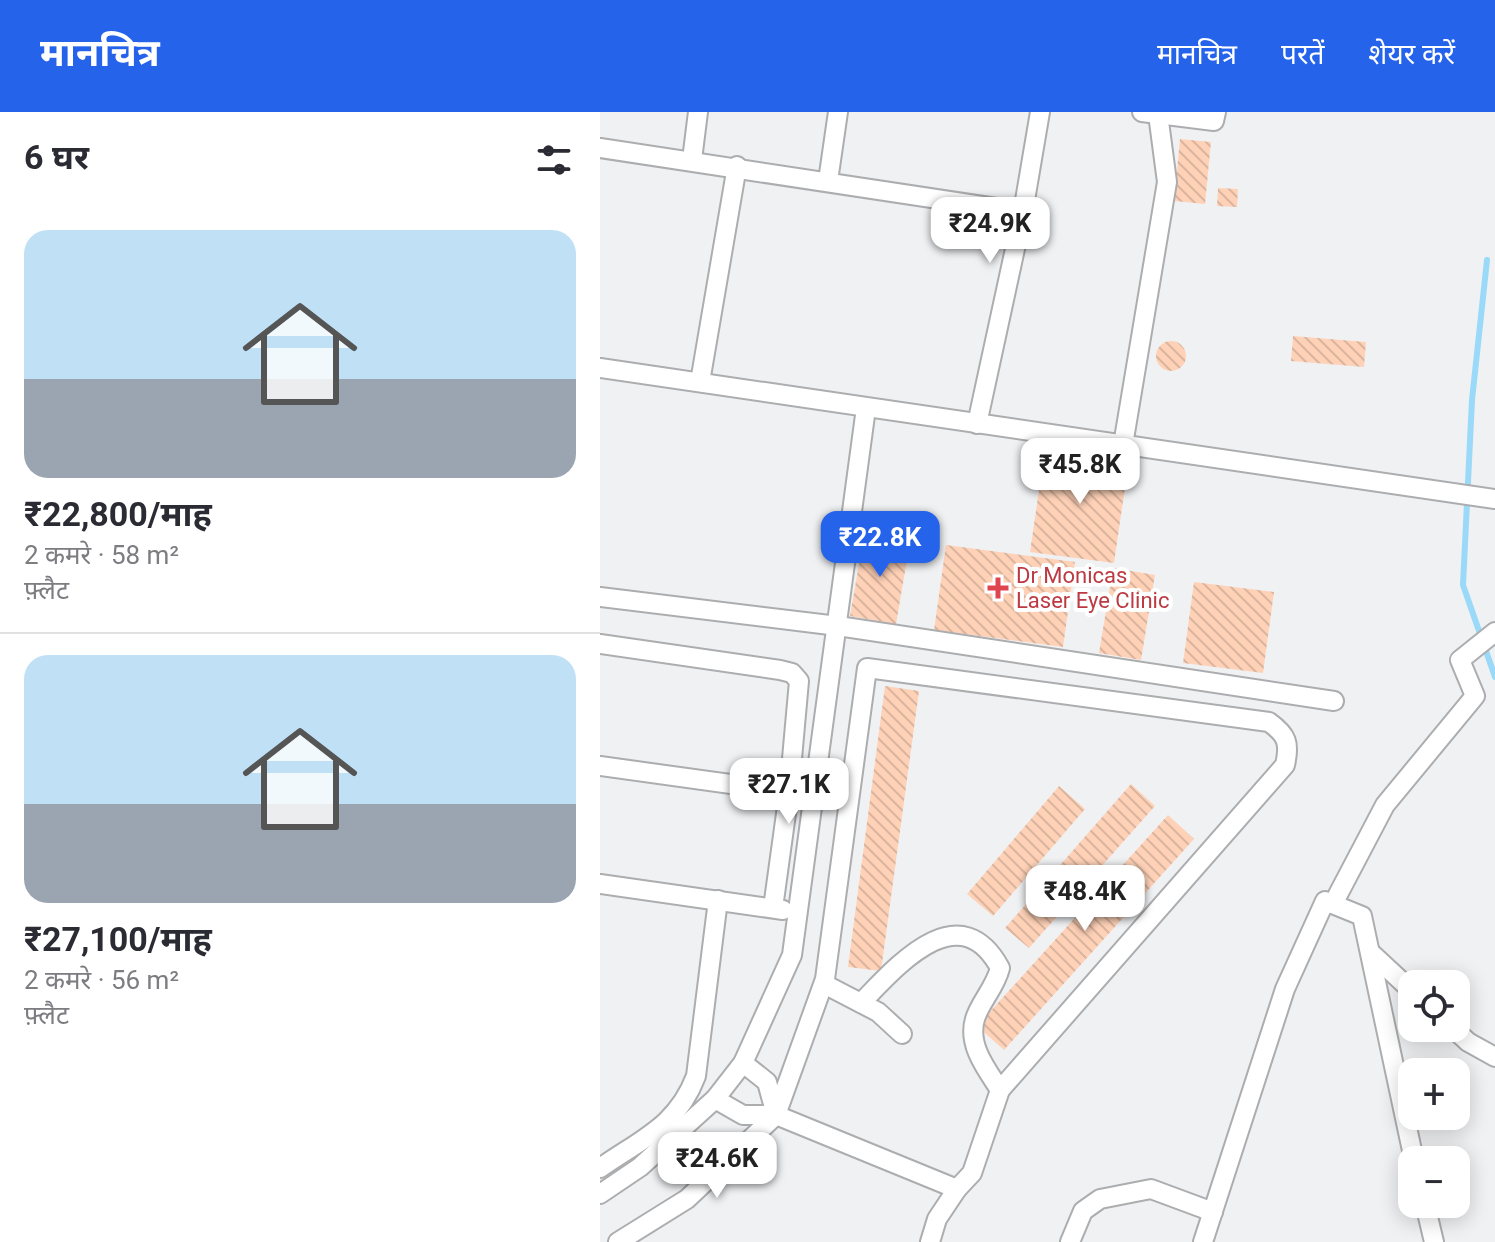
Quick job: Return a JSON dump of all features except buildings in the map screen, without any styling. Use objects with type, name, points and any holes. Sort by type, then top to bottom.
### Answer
[{"type":"street","points":[[692,160],[698,112]]},
{"type":"street","points":[[828,181],[838,112]]},
{"type":"street","points":[[977,424],[1023,212],[1040,112]]},
{"type":"street","points":[[1123,445],[1167,182],[1150,113],[1214,121],[1216,112]]},
{"type":"street","points":[[600,148],[737,166],[1023,212]]},
{"type":"street","points":[[700,382],[737,166]]},
{"type":"street","points":[[600,368],[1495,499]]},
{"type":"street","points":[[600,1194],[640,1167],[715,1099],[743,1063],[792,955],[866,408]]},
{"type":"street","points":[[600,597],[838,626],[1334,701]]},
{"type":"street","points":[[1333,904],[1385,805],[1475,696],[1460,660],[1494,633]]},
{"type":"street","points":[[600,644],[792,673],[799,681],[799,706],[773,908]]},
{"type":"street","points":[[618,1242],[687,1199],[776,1115],[824,984],[867,668],[1269,722],[1285,734],[1289,748],[1285,765],[1000,1090],[972,1173],[937,1219],[930,1242]]},
{"type":"street","points":[[600,766],[789,792]]},
{"type":"street","points":[[600,884],[798,912]]},
{"type":"street","points":[[600,1168],[677,1115],[687,1098],[696,1076],[718,900]]},
{"type":"street","points":[[1203,1242],[1285,989],[1325,901],[1362,916],[1411,1146]]},
{"type":"street","points":[[861,1003],[906,957],[929,941],[952,935],[983,947],[992,953],[1000,968],[995,987],[975,1019],[975,1039],[980,1061],[1000,1090]]},
{"type":"street","points":[[1370,952],[1398,978]]},
{"type":"street","points":[[824,984],[878,1012],[902,1034]]},
{"type":"street","points":[[1468,1042],[1495,1057]]},
{"type":"street","points":[[743,1063],[767,1082],[776,1115]]},
{"type":"street","points":[[715,1099],[743,1115],[776,1115],[957,1189]]},
{"type":"street","points":[[1070,1242],[1083,1211],[1100,1199],[1151,1189],[1213,1212]]},
{"type":"street","points":[[1428,1218],[1434,1242]]},
{"type":"waterway","points":[[1487,260],[1472,400],[1463,585],[1495,677]]},
{"type":"place","name":"Dr Monicas Laser Eye Clinic","points":[[998,588]]}]
